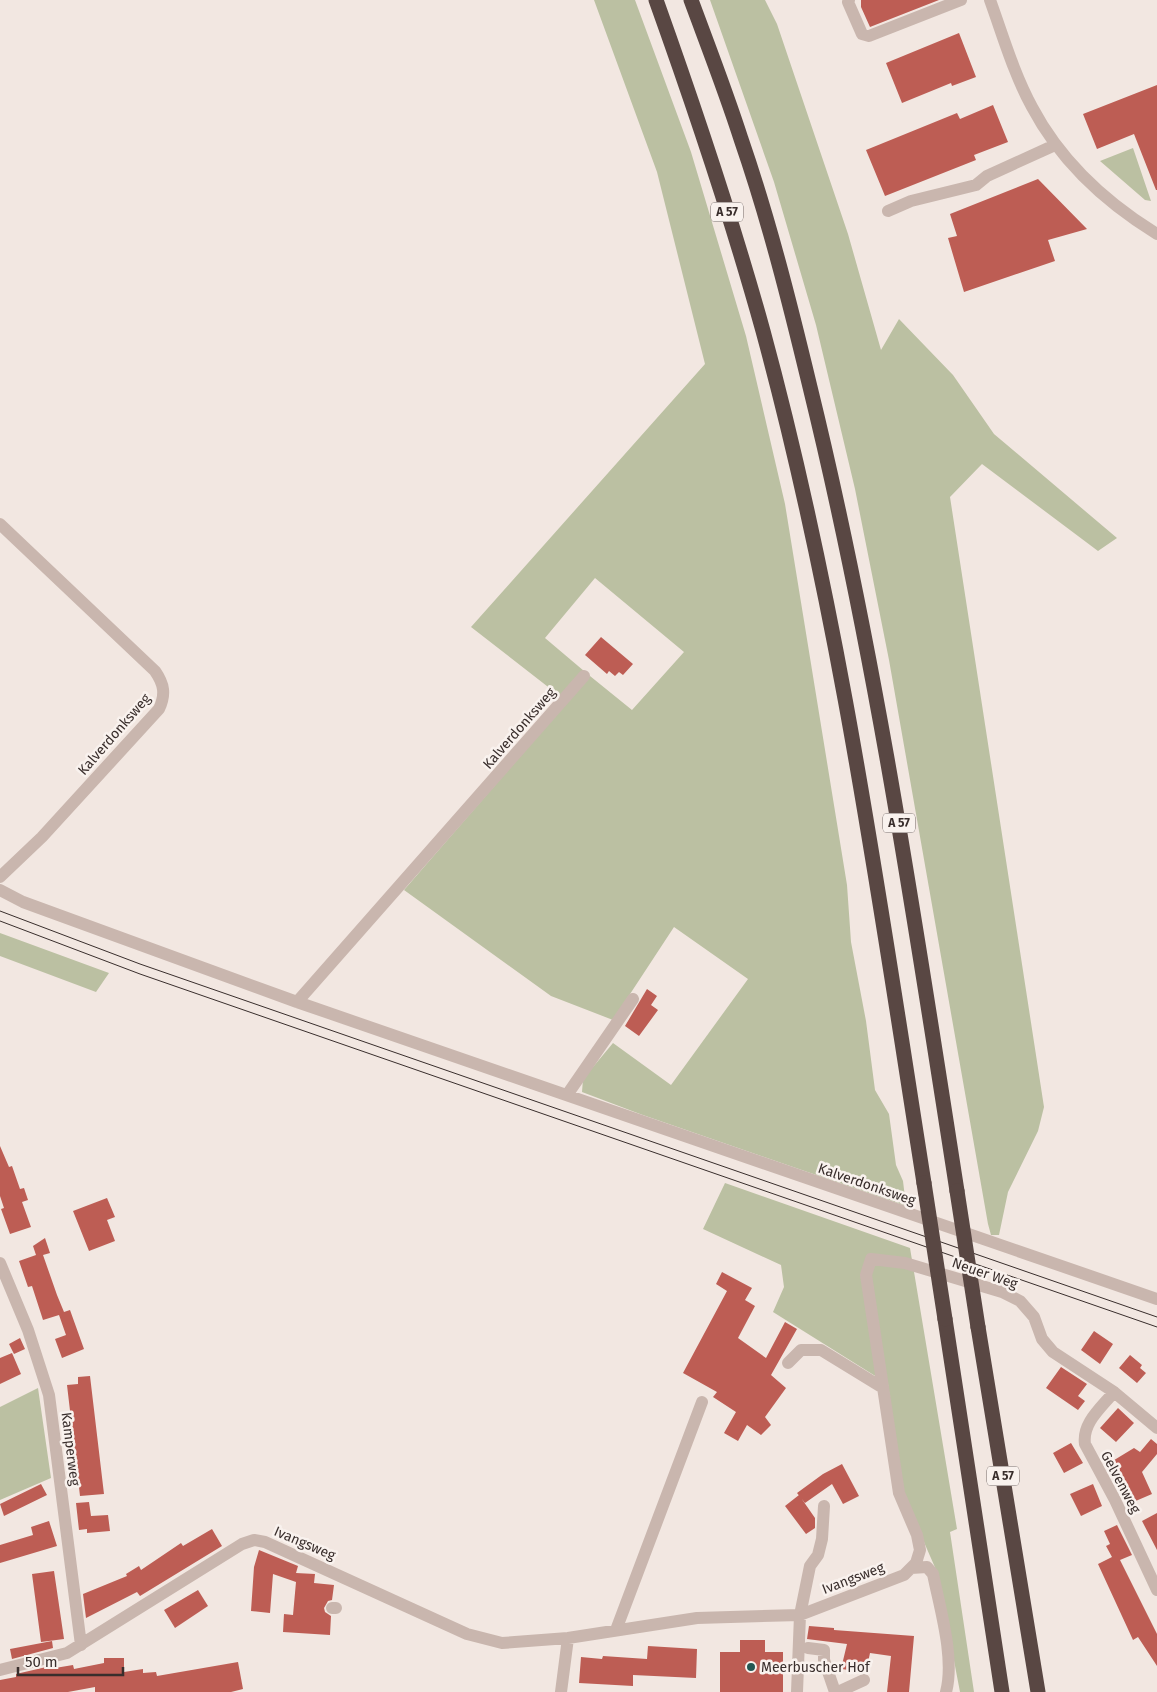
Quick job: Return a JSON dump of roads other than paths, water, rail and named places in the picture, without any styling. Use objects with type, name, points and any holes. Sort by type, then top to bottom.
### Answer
[{"type":"highway","name":"A 57","points":[[656,0],[716,175],[763,331],[795,462],[840,676],[924,1183],[1002,1692]]},
{"type":"highway","name":"A 57","points":[[691,0],[742,140],[794,322],[828,457],[870,658],[888,756],[1038,1692]]},
{"type":"street","points":[[849,0],[848,2],[862,34],[869,36],[961,0]]},
{"type":"street","points":[[990,0],[1018,77],[1032,108],[1055,145],[1095,190],[1126,215],[1157,234]]},
{"type":"street","points":[[888,211],[911,201],[976,185],[987,176],[1055,145]]},
{"type":"street","name":"Kalverdonksweg","points":[[0,524],[155,671],[164,689],[163,700],[159,709],[42,837],[0,877]]},
{"type":"street","name":"Kalverdonksweg","points":[[297,1002],[584,676]]},
{"type":"street","name":"Kalverdonksweg","points":[[0,890],[23,902],[297,1002],[1157,1299]]},
{"type":"street","points":[[567,1095],[633,999]]},
{"type":"street","name":"Neuer Weg","points":[[883,1388],[866,1275],[871,1259],[905,1263],[1002,1292],[1020,1301],[1034,1317],[1047,1346],[1114,1392],[1157,1428]]},
{"type":"street","name":"Kamperweg","points":[[0,1263],[28,1330],[49,1395],[81,1646]]},
{"type":"street","points":[[788,1362],[800,1350],[821,1350],[883,1388],[899,1493],[917,1535],[920,1550],[916,1563],[911,1568]]},
{"type":"street","name":"Gelvenweg","points":[[1114,1392],[1086,1426],[1083,1434],[1084,1444],[1115,1500],[1157,1590]]},
{"type":"street","points":[[616,1630],[702,1402]]},
{"type":"street","points":[[798,1692],[800,1615],[810,1566],[818,1555],[822,1539],[824,1506]]},
{"type":"street","name":"Ivangsweg","points":[[0,1670],[53,1658],[81,1646],[242,1544],[254,1540],[275,1546],[487,1641],[520,1643],[568,1638],[697,1618],[800,1615],[904,1575],[911,1568]]},
{"type":"street","points":[[911,1568],[927,1567],[933,1574],[949,1660],[949,1682],[946,1692]]},
{"type":"street","points":[[561,1692],[568,1638]]},
{"type":"street","points":[[808,1648],[828,1650],[824,1660],[836,1692],[864,1680]]},
{"type":"tram line","points":[[0,911],[140,964],[1157,1317]]},
{"type":"tram line","points":[[0,921],[140,974],[1157,1327]]},
{"type":"place","name":"Meerbuscher Hof","points":[[751,1667]]}]
